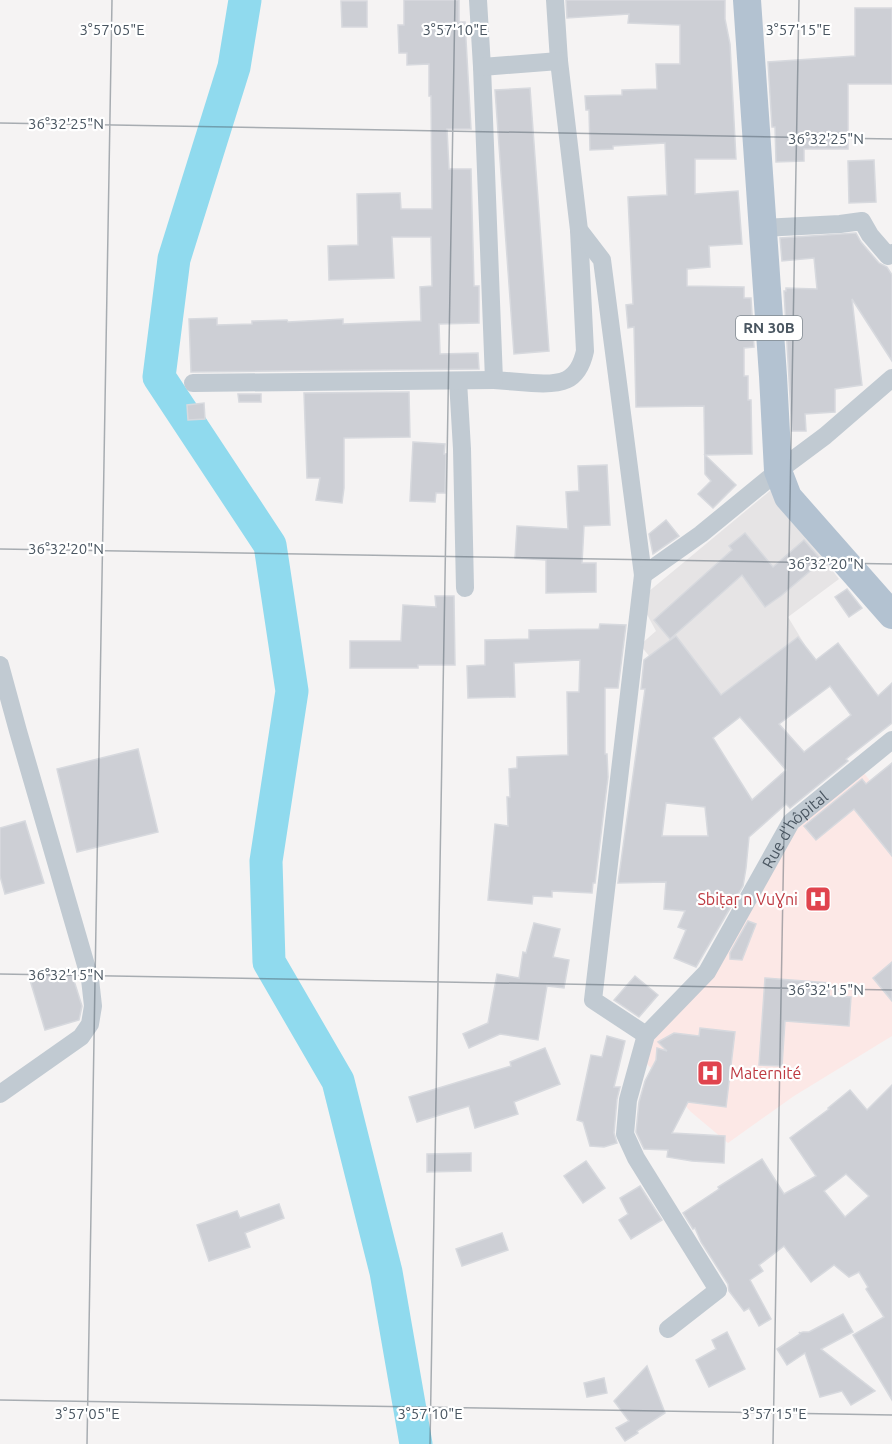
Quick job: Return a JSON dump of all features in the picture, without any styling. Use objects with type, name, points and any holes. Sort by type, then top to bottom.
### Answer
[{"type":"main road","name":"RN 30B","points":[[747,0],[778,471],[788,497],[892,615]]},
{"type":"street","points":[[478,0],[494,381]]},
{"type":"street","points":[[193,382],[494,381],[553,384],[567,380],[577,372],[585,351],[579,230],[555,0]]},
{"type":"street","points":[[482,67],[560,61]]},
{"type":"street","points":[[762,228],[862,221],[870,235],[891,257]]},
{"type":"street","points":[[579,230],[602,260],[643,574],[593,1000],[646,1035],[628,1100],[625,1134],[636,1158],[718,1290],[668,1329]]},
{"type":"street","points":[[643,574],[701,534],[825,436],[892,378]]},
{"type":"street","points":[[458,381],[465,588]]},
{"type":"street","points":[[0,665],[90,980],[93,1005],[90,1024],[81,1036],[0,1094]]},
{"type":"street","name":"Rue d'hôpital","points":[[646,1035],[707,972],[791,822],[892,740]]},
{"type":"shaded area","points":[[771,490],[839,579],[788,617],[805,645],[724,719],[695,711],[640,645],[656,631],[643,607],[648,592]]},
{"type":"shaded area","name":"Sbiṭaṛ n Vuɣni","points":[[857,764],[892,809],[892,1036],[794,1096],[728,1143],[691,1112],[637,1053],[698,978],[791,820]]},
{"type":"building","points":[[404,0],[459,0],[459,22],[465,22],[471,129],[447,129],[449,169],[471,169],[474,286],[479,286],[479,323],[439,324],[440,354],[478,353],[479,369],[191,372],[189,319],[217,318],[217,325],[287,320],[288,322],[343,319],[343,324],[421,321],[420,287],[432,286],[431,237],[392,237],[394,278],[329,280],[328,246],[358,245],[357,194],[400,193],[401,209],[432,209],[429,64],[407,65],[407,53],[399,53],[398,25],[404,25]]},
{"type":"building","points":[[566,0],[725,0],[725,19],[730,44],[736,159],[695,159],[695,194],[738,191],[742,244],[709,246],[710,267],[687,269],[687,286],[744,287],[744,298],[751,298],[754,347],[744,348],[744,376],[748,376],[748,400],[751,400],[752,454],[705,455],[736,485],[713,508],[698,494],[711,481],[705,474],[704,406],[636,407],[634,327],[628,328],[626,305],[633,304],[628,197],[667,195],[665,143],[613,146],[613,149],[590,150],[589,110],[586,110],[585,96],[622,95],[622,90],[657,89],[656,64],[680,64],[680,25],[628,23],[629,14],[567,18]]},
{"type":"building","points":[[341,1],[367,1],[367,27],[342,27]]},
{"type":"building","points":[[855,8],[892,8],[892,84],[848,84],[848,149],[804,149],[804,161],[776,162],[768,62],[855,56]]},
{"type":"building","points":[[530,88],[549,351],[514,354],[495,90]]},
{"type":"building","points":[[874,160],[876,202],[849,203],[848,161]]},
{"type":"building","points":[[856,233],[879,263],[887,267],[892,275],[892,361],[852,299],[862,385],[835,389],[835,412],[805,414],[806,431],[792,431],[784,291],[786,288],[817,289],[814,258],[782,261],[780,238]]},
{"type":"building","points":[[409,392],[410,437],[344,438],[342,503],[316,500],[320,478],[307,478],[304,393]]},
{"type":"building","points":[[238,394],[261,394],[261,402],[239,402]]},
{"type":"building","points":[[204,403],[205,419],[188,420],[187,405]]},
{"type":"building","points":[[413,442],[445,444],[445,493],[436,493],[435,502],[410,501]]},
{"type":"building","points":[[607,465],[610,525],[584,526],[582,563],[596,563],[596,592],[546,593],[546,560],[515,558],[517,526],[568,529],[566,492],[579,491],[578,466]]},
{"type":"building","points":[[666,520],[679,536],[653,554],[649,534]]},
{"type":"building","points":[[745,533],[773,567],[804,540],[822,561],[765,607],[742,575],[670,639],[654,620],[732,550],[729,546]]},
{"type":"building","points":[[847,589],[862,608],[849,617],[835,597]]},
{"type":"building","points":[[435,596],[454,596],[455,665],[418,665],[418,668],[350,668],[350,641],[401,641],[403,605],[436,607]]},
{"type":"building","points":[[600,624],[626,625],[618,688],[605,688],[605,754],[607,754],[608,777],[592,893],[552,891],[552,897],[533,896],[532,904],[488,900],[495,824],[508,826],[509,769],[517,768],[517,757],[568,755],[567,692],[579,692],[580,660],[514,663],[515,697],[468,698],[467,666],[485,665],[485,640],[529,639],[529,630],[599,629]]},
{"type":"building","points":[[676,636],[721,695],[798,637],[816,660],[838,643],[878,696],[892,683],[892,723],[790,808],[786,804],[749,837],[743,886],[696,967],[674,958],[686,930],[678,927],[685,911],[664,909],[666,882],[618,883],[645,689],[641,689],[644,660]],"holes":[[[830,686],[851,715],[804,752],[779,724]],[[740,717],[786,770],[752,800],[713,738]],[[666,803],[705,807],[708,836],[662,836]]]},
{"type":"building","points":[[138,749],[158,832],[77,852],[57,769]]},
{"type":"building","points":[[892,763],[892,856],[854,809],[816,840],[804,826],[862,779],[866,784]]},
{"type":"building","points":[[25,821],[44,883],[5,894],[0,876],[0,828]]},
{"type":"building","points":[[748,921],[756,924],[742,960],[730,959],[730,953]]},
{"type":"building","points":[[534,923],[560,929],[553,957],[569,960],[564,988],[547,986],[538,1040],[500,1034],[469,1048],[463,1034],[488,1023],[497,974],[519,978],[523,952],[526,953]]},
{"type":"building","points":[[892,962],[892,1001],[873,978]]},
{"type":"building","points":[[70,968],[82,1006],[79,1020],[45,1030],[30,980]]},
{"type":"building","points":[[635,976],[658,995],[639,1017],[614,1000]]},
{"type":"building","points":[[765,978],[830,983],[829,996],[851,997],[849,1026],[785,1021],[782,1066],[759,1065]]},
{"type":"building","points":[[700,1028],[735,1032],[726,1107],[688,1102],[672,1133],[725,1136],[724,1163],[667,1157],[668,1150],[644,1149],[636,1132],[639,1102],[645,1081],[656,1060],[657,1048],[667,1051],[658,1042],[674,1033],[699,1036]]},
{"type":"building","points":[[607,1036],[625,1041],[614,1087],[620,1087],[614,1133],[617,1143],[604,1147],[590,1146],[583,1122],[577,1120],[591,1055],[602,1057]]},
{"type":"building","points":[[545,1048],[560,1084],[514,1102],[518,1114],[475,1128],[469,1106],[417,1122],[409,1097],[511,1066],[510,1062]]},
{"type":"building","points":[[892,1085],[892,1400],[853,1335],[884,1317],[866,1289],[868,1287],[859,1272],[849,1277],[834,1265],[811,1282],[784,1246],[759,1265],[763,1271],[750,1280],[771,1319],[759,1326],[749,1308],[744,1311],[729,1291],[728,1284],[701,1242],[695,1228],[693,1229],[683,1213],[762,1159],[784,1194],[816,1176],[790,1138],[850,1090],[867,1110]],"holes":[[[846,1174],[869,1196],[845,1217],[824,1191]]]},
{"type":"building","points":[[471,1153],[471,1171],[427,1172],[427,1154]]},
{"type":"building","points":[[586,1161],[605,1188],[583,1203],[564,1176]]},
{"type":"building","points":[[640,1186],[662,1220],[631,1239],[619,1220],[628,1214],[620,1198]]},
{"type":"building","points":[[279,1204],[284,1218],[245,1233],[250,1247],[209,1261],[197,1225],[237,1211],[240,1218]]},
{"type":"building","points":[[502,1233],[508,1250],[462,1266],[456,1249]]},
{"type":"building","points":[[843,1314],[853,1332],[821,1349],[875,1391],[851,1405],[842,1391],[820,1397],[805,1353],[787,1365],[777,1349],[800,1334],[799,1332],[809,1332]]},
{"type":"building","points":[[727,1332],[745,1369],[709,1387],[696,1360],[716,1349],[712,1340]]},
{"type":"building","points":[[647,1366],[665,1413],[625,1441],[616,1428],[629,1421],[614,1401]]},
{"type":"building","points":[[604,1378],[607,1393],[587,1397],[584,1383]]},
{"type":"waterway","points":[[245,0],[234,67],[174,259],[159,377],[270,545],[292,691],[266,861],[269,962],[338,1081],[386,1272],[416,1444]]},
{"type":"place","name":"Sbiṭaṛ n Vuɣni","points":[[818,899]]},
{"type":"place","name":"Maternité","points":[[710,1073]]}]
